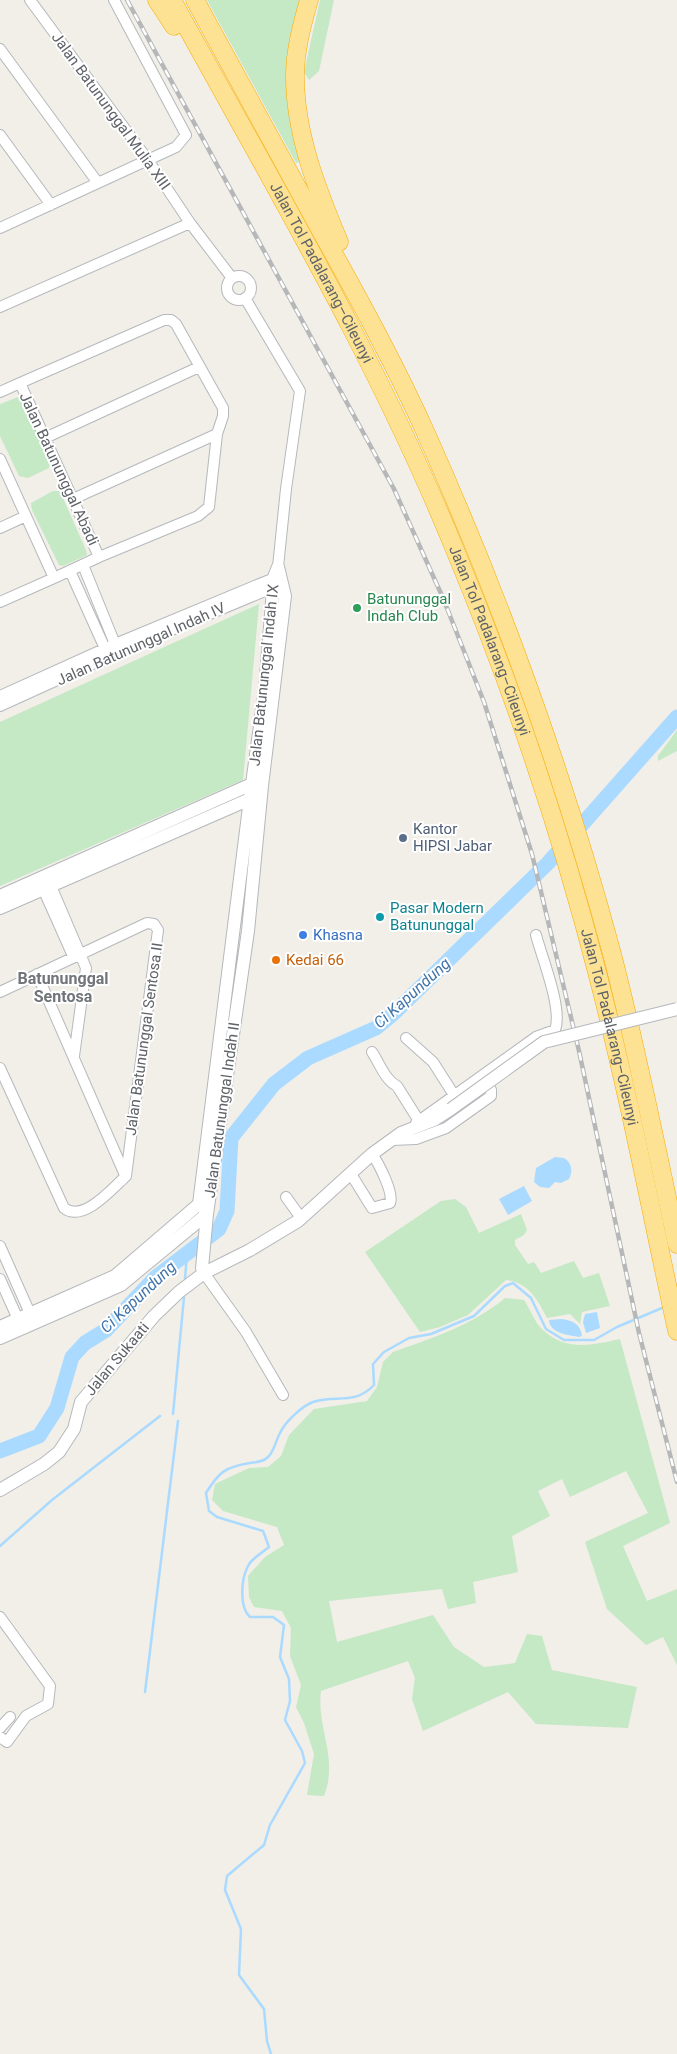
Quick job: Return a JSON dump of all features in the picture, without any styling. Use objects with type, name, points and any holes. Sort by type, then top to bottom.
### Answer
[{"type":"highway","points":[[157,0],[210,82],[230,106]]},
{"type":"highway","name":"Jalan Tol Padalarang–Cileunyi","points":[[172,0],[342,308],[408,439],[480,612],[505,678],[553,820],[597,972],[677,1331]]},
{"type":"highway","name":"Jalan Tol Padalarang–Cileunyi","points":[[195,0],[371,322],[429,440],[473,545],[522,671],[580,845],[612,956],[677,1244]]},
{"type":"highway","points":[[309,0],[299,36],[296,65],[297,112],[306,155],[323,205],[371,322]]},
{"type":"street","name":"Jalan Batununggal Mulia XIII","points":[[30,0],[148,160],[190,223]]},
{"type":"street","points":[[0,228],[176,147],[186,135],[114,0]]},
{"type":"street","points":[[0,49],[98,183]]},
{"type":"street","points":[[0,135],[51,205]]},
{"type":"street","points":[[0,307],[190,223]]},
{"type":"street","name":"Jalan Batununggal Indah IX","points":[[190,223],[215,253],[232,278]]},
{"type":"street","name":"Jalan Batununggal Indah IX","points":[[243,276],[249,281],[251,288],[245,298],[238,300],[229,294],[228,283],[232,278],[243,276]]},
{"type":"street","name":"Jalan Batununggal Indah IX","points":[[245,298],[300,391],[286,489],[256,790]]},
{"type":"street","points":[[20,383],[164,320],[171,320],[176,324],[223,408],[223,416],[217,434],[209,507],[198,516],[99,557]]},
{"type":"street","points":[[45,438],[199,367]]},
{"type":"street","points":[[0,380],[2,391]]},
{"type":"street","name":"Jalan Batununggal Abadi","points":[[0,602],[99,557],[20,383],[2,391]]},
{"type":"street","points":[[73,499],[217,434]]},
{"type":"street","points":[[0,459],[54,578]]},
{"type":"street","points":[[0,528],[26,516]]},
{"type":"street","name":"Jalan Batununggal Abadi","points":[[83,565],[117,648]]},
{"type":"street","points":[[70,571],[107,652]]},
{"type":"street","name":"Jalan Batununggal Indah IV","points":[[0,696],[117,648],[278,578]]},
{"type":"street","name":"Jalan Batununggal Indah IV","points":[[0,706],[107,652]]},
{"type":"street","points":[[0,908],[45,883],[256,790]]},
{"type":"street","name":"Jalan Batununggal Indah II","points":[[0,1327],[20,1323],[121,1286],[204,1215],[248,931],[256,790]]},
{"type":"street","points":[[0,896],[45,883]]},
{"type":"street","points":[[45,883],[77,954],[86,968],[74,1057]]},
{"type":"street","name":"Jalan Batununggal Sentosa II","points":[[77,954],[147,923],[154,924],[158,930],[126,1176]]},
{"type":"street","points":[[396,1137],[536,1037],[554,1030],[557,1023],[555,1005],[536,935]]},
{"type":"street","points":[[0,992],[77,954]]},
{"type":"street","points":[[0,1068],[64,1208],[69,1212],[78,1213],[98,1202],[126,1176],[37,974]]},
{"type":"street","name":"Jalan Sukaati","points":[[0,1490],[44,1464],[59,1452],[69,1441],[81,1402],[90,1390],[154,1316],[203,1270],[250,1250],[301,1218],[372,1154],[396,1137],[434,1120],[451,1109],[544,1042],[677,1009]]},
{"type":"street","points":[[406,1038],[433,1062],[454,1095]]},
{"type":"street","points":[[372,1052],[391,1083],[398,1086],[419,1121]]},
{"type":"street","points":[[396,1137],[416,1140],[446,1128],[491,1096],[491,1090],[484,1074]]},
{"type":"street","points":[[350,1174],[372,1208],[390,1203],[392,1197],[381,1168],[372,1154]]},
{"type":"street","points":[[286,1197],[301,1218]]},
{"type":"street","points":[[204,1215],[203,1270],[246,1332],[283,1395]]},
{"type":"street","points":[[0,1246],[32,1318]]},
{"type":"street","points":[[0,1279],[20,1323]]},
{"type":"street","name":"Jalan Batununggal Indah II","points":[[0,1338],[20,1323]]},
{"type":"street","points":[[0,1617],[50,1686],[48,1704],[26,1716],[8,1742],[0,1737]]},
{"type":"street","points":[[0,1728],[10,1717]]},
{"type":"green space","points":[[207,0],[303,0],[290,109],[299,162],[296,163]]},
{"type":"green space","points":[[320,0],[334,0],[319,71],[309,80],[304,72]]},
{"type":"green space","points":[[18,397],[22,399],[50,461],[49,468],[28,478],[19,476],[0,436],[0,404]]},
{"type":"green space","points":[[53,491],[59,491],[62,496],[87,555],[63,566],[59,565],[32,510],[31,503]]},
{"type":"green space","points":[[259,604],[243,780],[0,886],[0,722]]},
{"type":"green space","points":[[677,730],[677,751],[658,761],[658,756]]},
{"type":"green space","points":[[455,1199],[466,1207],[479,1233],[521,1214],[527,1230],[524,1235],[515,1240],[515,1245],[528,1264],[534,1262],[541,1273],[574,1261],[583,1278],[599,1273],[610,1306],[582,1312],[580,1324],[570,1314],[547,1318],[536,1298],[526,1288],[506,1280],[468,1315],[440,1327],[420,1332],[365,1252],[441,1201]]},
{"type":"green space","points":[[505,1298],[524,1300],[540,1327],[561,1342],[590,1345],[620,1339],[670,1523],[623,1546],[647,1601],[677,1589],[677,1665],[663,1637],[646,1645],[607,1609],[585,1542],[648,1513],[626,1471],[570,1497],[562,1479],[538,1491],[550,1516],[512,1536],[518,1572],[473,1582],[476,1603],[448,1609],[442,1589],[329,1601],[337,1642],[433,1615],[454,1647],[484,1667],[515,1663],[527,1634],[542,1636],[552,1670],[637,1687],[628,1728],[536,1724],[508,1692],[423,1731],[412,1699],[415,1678],[408,1661],[321,1691],[321,1718],[329,1768],[328,1782],[324,1796],[307,1795],[314,1754],[304,1723],[296,1707],[301,1685],[290,1656],[291,1628],[282,1611],[254,1607],[249,1597],[248,1576],[265,1557],[284,1545],[277,1527],[223,1511],[212,1500],[215,1484],[249,1468],[268,1467],[281,1456],[289,1435],[314,1409],[367,1401],[377,1387],[383,1362],[393,1352],[466,1323]]},
{"type":"water","points":[[555,1157],[564,1158],[569,1162],[571,1173],[569,1179],[561,1183],[555,1182],[549,1188],[540,1187],[534,1182],[536,1168]]},
{"type":"water","points":[[524,1186],[532,1201],[508,1215],[499,1199]]},
{"type":"water","points":[[597,1312],[600,1328],[586,1333],[583,1322],[585,1314]]},
{"type":"water","points":[[561,1319],[575,1323],[582,1335],[580,1337],[556,1331],[550,1325],[549,1320]]},
{"type":"waterway","name":"Ci Kapundung","points":[[0,1451],[39,1436],[57,1408],[72,1357],[85,1343],[106,1330],[156,1277],[219,1229],[227,1211],[231,1138],[274,1084],[308,1058],[376,1028],[393,1014],[548,863],[677,717]]},
{"type":"waterway","points":[[185,1279],[187,1253]]},
{"type":"waterway","points":[[271,2054],[267,2041],[264,2009],[239,1975],[241,1929],[225,1890],[227,1876],[264,1845],[270,1825],[305,1763],[302,1751],[285,1720],[290,1701],[289,1679],[280,1657],[284,1625],[273,1617],[250,1617],[244,1607],[242,1593],[248,1566],[254,1558],[269,1547],[263,1531],[217,1517],[209,1511],[206,1493],[223,1472],[234,1466],[262,1461],[268,1457],[282,1429],[304,1407],[313,1402],[352,1397],[367,1391],[374,1385],[373,1364],[384,1352],[409,1338],[431,1334],[474,1316],[505,1286],[513,1283],[531,1298],[546,1329],[564,1340],[594,1340],[617,1327],[662,1308]]},
{"type":"waterway","points":[[173,1414],[184,1297]]},
{"type":"waterway","points":[[0,1546],[52,1500],[160,1416]]},
{"type":"waterway","points":[[145,1692],[178,1421]]},
{"type":"railway","points":[[127,0],[394,489],[443,598],[484,702],[532,854],[579,1051],[639,1333],[677,1482]]},
{"type":"place","name":"Batununggal Indah Club","points":[[357,608]]},
{"type":"place","name":"Kantor HIPSI Jabar","points":[[403,838]]},
{"type":"place","name":"Pasar Modern Batununggal","points":[[380,917]]},
{"type":"place","name":"Khasna","points":[[303,935]]},
{"type":"place","name":"Kedai 66","points":[[276,960]]},
{"type":"district","name":"Batununggal Sentosa","points":[[63,987]]}]
